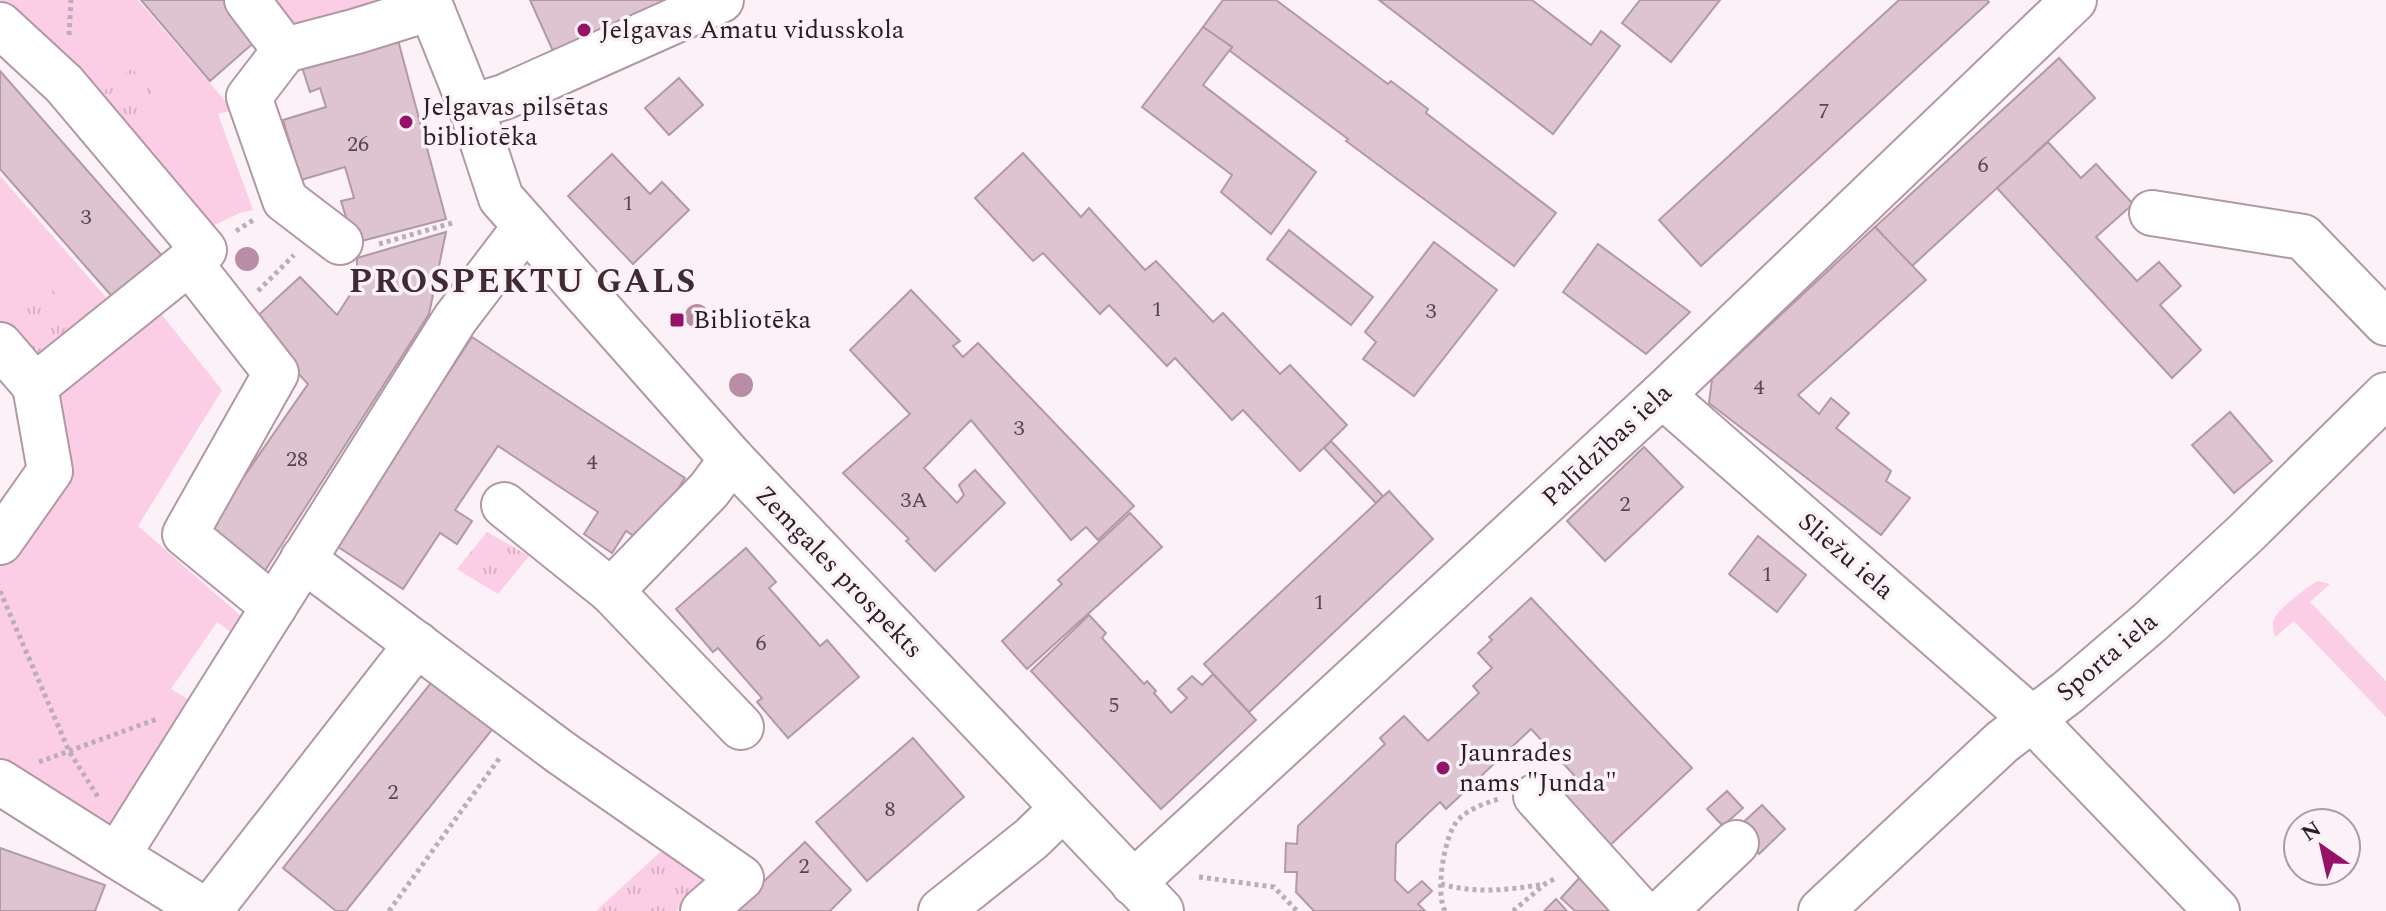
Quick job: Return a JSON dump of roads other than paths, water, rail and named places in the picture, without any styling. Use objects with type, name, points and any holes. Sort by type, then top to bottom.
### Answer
[{"type":"street","points":[[247,0],[285,50]]},
{"type":"street","points":[[471,107],[504,97],[721,0]]},
{"type":"street","name":"Palīdzības iela","points":[[1147,897],[1662,395],[2074,0]]},
{"type":"street","points":[[330,235],[285,200],[249,97],[285,50],[357,31],[429,4]]},
{"type":"street","name":"Zemgales prospekts","points":[[429,4],[471,107],[501,198],[732,459],[1147,897]]},
{"type":"street","points":[[0,25],[64,84],[197,256],[232,317],[276,373],[185,534],[274,607]]},
{"type":"street","points":[[2152,213],[2303,237],[2386,323]]},
{"type":"street","points":[[121,849],[455,319],[525,227]]},
{"type":"street","points":[[35,386],[197,256]]},
{"type":"street","points":[[0,345],[35,386],[50,471],[0,542]]},
{"type":"street","name":"Sliežu iela","points":[[1662,395],[2031,718],[2217,911]]},
{"type":"street","name":"Sporta iela","points":[[1821,911],[2002,742],[2068,692],[2149,623],[2386,395]]},
{"type":"street","points":[[611,591],[709,490],[732,459]]},
{"type":"street","points":[[504,505],[611,591],[741,727]]},
{"type":"street","points":[[303,559],[524,724],[741,878],[703,911]]},
{"type":"street","points":[[14,774],[208,911],[417,644]]},
{"type":"street","points":[[1536,796],[1640,911]]},
{"type":"street","points":[[941,911],[1031,839],[1063,808]]},
{"type":"street","points":[[1664,911],[1736,843]]},
{"type":"place","name":"Jelgavas Amatu vidusskola","points":[[584,30]]},
{"type":"place","name":"Jelgavas pilsētas bibliotēka","points":[[406,122]]},
{"type":"place","name":"Bibliotēka","points":[[677,320]]},
{"type":"place","name":"Jaunrades nams \"Junda\"","points":[[1443,768]]},
{"type":"district","name":"PROSPEKTU GALS","points":[[523,282]]}]
